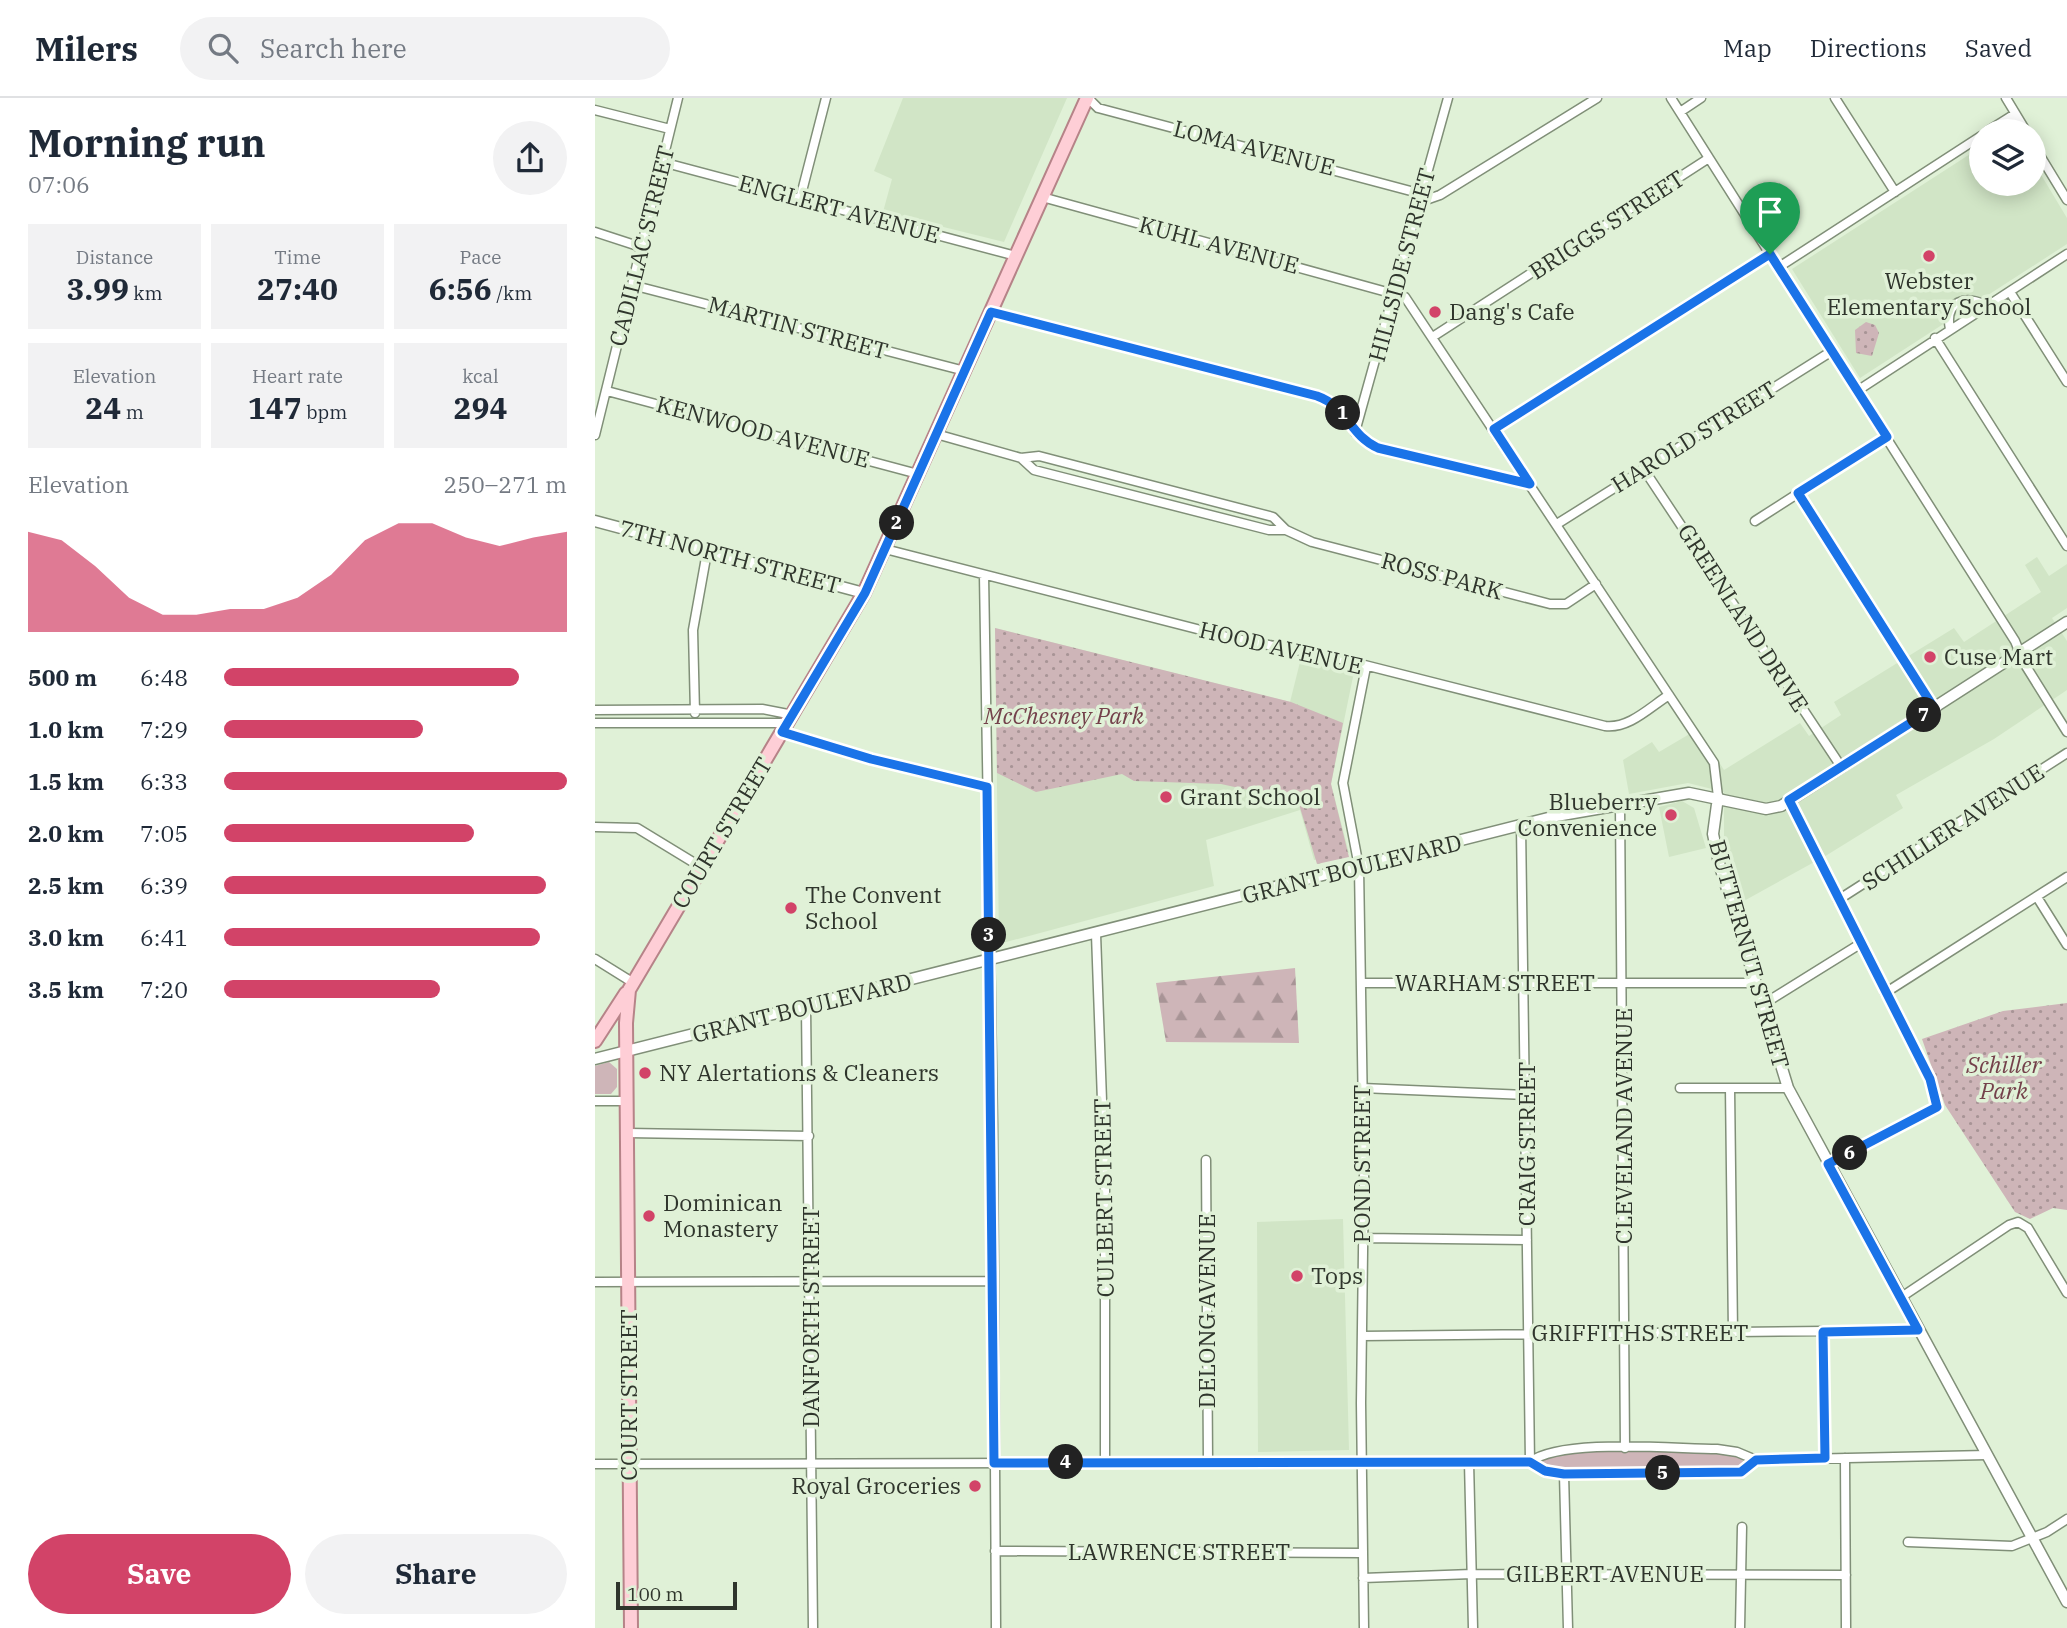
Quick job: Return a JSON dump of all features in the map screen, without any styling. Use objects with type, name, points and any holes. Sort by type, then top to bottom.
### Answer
[{"type":"main road","name":"COURT STREET","points":[[631,1628],[627,1051],[631,986],[865,593],[1087,98]]},
{"type":"main road","points":[[595,1041],[631,986]]},
{"type":"street","name":"CADILLAC STREET","points":[[595,435],[599,409],[607,391],[678,98]]},
{"type":"street","points":[[800,199],[827,98]]},
{"type":"street","name":"LOMA AVENUE","points":[[1087,98],[1098,108],[1421,198]]},
{"type":"street","name":"HILLSIDE STREET","points":[[1355,432],[1448,98]]},
{"type":"street","points":[[1421,198],[1440,195],[1597,98]]},
{"type":"street","points":[[1671,98],[1887,437],[2021,652],[2024,663],[2067,732]]},
{"type":"street","points":[[1680,112],[1701,98]]},
{"type":"street","points":[[1835,98],[1895,192]]},
{"type":"street","points":[[2006,98],[2018,119]]},
{"type":"street","points":[[595,110],[670,129]]},
{"type":"street","points":[[2007,119],[2015,114]]},
{"type":"street","points":[[1779,267],[1969,144]]},
{"type":"street","name":"BRIGGS STREET","points":[[1434,336],[1709,158]]},
{"type":"street","name":"ENGLERT AVENUE","points":[[662,162],[1016,256]]},
{"type":"street","points":[[2046,165],[2067,200]]},
{"type":"street","name":"KUHL AVENUE","points":[[1042,197],[1396,292]]},
{"type":"street","points":[[595,232],[641,247]]},
{"type":"street","points":[[1494,429],[1770,254]]},
{"type":"street","points":[[1857,391],[1934,338],[2067,254]]},
{"type":"street","name":"MARTIN STREET","points":[[632,285],[965,371]]},
{"type":"street","name":"BUTTERNUT STREET","points":[[1396,292],[1410,301],[1434,336],[1714,763],[1718,797],[1713,818],[1716,848],[1788,1088],[2067,1602]]},
{"type":"street","points":[[2010,292],[2067,383]]},
{"type":"street","points":[[1949,329],[1947,317],[1950,309],[1967,299],[1974,299],[1987,306]]},
{"type":"street","points":[[991,312],[1317,396],[1333,402],[1362,440],[1378,448],[1530,484]]},
{"type":"street","points":[[1934,338],[2067,546]]},
{"type":"street","name":"HAROLD STREET","points":[[1557,524],[1643,467],[1832,352]]},
{"type":"street","name":"KENWOOD AVENUE","points":[[607,391],[918,474]]},
{"type":"street","name":"ROSS PARK","points":[[936,434],[1021,458],[1039,456],[1273,517],[1286,530],[1313,542],[1550,604],[1566,604],[1596,584]]},
{"type":"street","points":[[1755,521],[1887,437]]},
{"type":"street","name":"ROSS PARK","points":[[1021,458],[1034,470],[1269,530],[1286,530]]},
{"type":"street","name":"GREENLAND DRIVE","points":[[1643,467],[1842,768]]},
{"type":"street","points":[[1798,493],[1934,708]]},
{"type":"street","name":"7TH NORTH STREET","points":[[595,521],[865,593]]},
{"type":"street","name":"HOOD AVENUE","points":[[885,549],[1236,639],[1301,650],[1616,727],[1669,695]]},
{"type":"street","points":[[696,723],[693,630],[707,551]]},
{"type":"street","points":[[984,575],[996,1628]]},
{"type":"street","name":"GRANT BOULEVARD","points":[[595,1059],[1521,826],[1689,793],[1766,809],[1789,800],[1842,768],[2067,622]]},
{"type":"street","name":"POND STREET","points":[[1364,1628],[1359,867],[1345,802],[1343,772],[1366,667]]},
{"type":"street","points":[[595,710],[762,709],[787,723],[871,759],[987,787]]},
{"type":"street","points":[[595,723],[787,723]]},
{"type":"street","name":"SCHILLER AVENUE","points":[[1839,900],[2067,753]]},
{"type":"street","points":[[1789,800],[1934,1089],[1937,1107],[1828,1164]]},
{"type":"street","name":"CLEVELAND AVENUE","points":[[1620,805],[1625,1448]]},
{"type":"street","name":"CRAIG STREET","points":[[1521,826],[1526,983],[1530,1462]]},
{"type":"street","points":[[595,827],[637,828],[701,867]]},
{"type":"street","points":[[1885,993],[2067,877]]},
{"type":"street","points":[[2037,897],[2067,945]]},
{"type":"street","name":"CULBERT STREET","points":[[1096,934],[1105,1184],[1105,1462]]},
{"type":"street","points":[[1762,1006],[1860,944]]},
{"type":"street","points":[[595,959],[631,986]]},
{"type":"street","name":"WARHAM STREET","points":[[1361,983],[1755,984]]},
{"type":"street","name":"DANFORTH STREET","points":[[806,1007],[813,1628]]},
{"type":"street","points":[[1362,1088],[1527,1095]]},
{"type":"street","points":[[1680,1088],[1788,1088]]},
{"type":"street","points":[[1730,1088],[1733,1333]]},
{"type":"street","points":[[595,1101],[627,1101]]},
{"type":"street","points":[[628,1133],[809,1136]]},
{"type":"street","name":"DELONG AVENUE","points":[[1206,1160],[1208,1462]]},
{"type":"street","points":[[1900,1298],[2014,1222],[2024,1223],[2028,1228],[2067,1293]]},
{"type":"street","points":[[1363,1238],[1527,1240]]},
{"type":"street","points":[[595,1283],[992,1281]]},
{"type":"street","name":"GRIFFITHS STREET","points":[[1362,1336],[1918,1330]]},
{"type":"street","points":[[1823,1332],[1825,1458]]},
{"type":"street","points":[[1530,1462],[1541,1454],[1559,1450],[1625,1448],[1717,1449],[1737,1452],[1756,1460],[1987,1455]]},
{"type":"street","points":[[1845,1458],[1846,1628]]},
{"type":"street","points":[[595,1464],[1530,1462],[1545,1471],[1564,1474],[1741,1472],[1756,1460]]},
{"type":"street","points":[[1469,1462],[1473,1628]]},
{"type":"street","points":[[1564,1474],[1568,1628]]},
{"type":"street","points":[[1908,1542],[2012,1546],[2032,1539],[2067,1519]]},
{"type":"street","points":[[1740,1628],[1742,1527]]},
{"type":"street","name":"LAWRENCE STREET","points":[[995,1551],[1363,1553]]},
{"type":"street","name":"GILBERT AVENUE","points":[[1363,1578],[1472,1574],[1846,1575]]},
{"type":"shaded area","points":[[903,98],[1067,98],[1004,242],[883,212],[892,179],[874,171]]},
{"type":"shaded area","name":"Webster Elementary School","points":[[1969,155],[1969,196],[2046,196],[2046,183],[2067,218],[2067,244],[1860,378],[1792,269]]},
{"type":"shaded area","points":[[2037,557],[2049,576],[2067,564],[2067,608],[2052,618],[2067,641],[2067,690],[1994,739],[1896,795],[1903,808],[1827,855],[1742,902],[1724,843],[1724,792],[1688,783],[1629,794],[1623,760],[1652,742],[1659,752],[1698,729],[1724,770],[1800,723],[1809,736],[1841,715],[1834,702],[1954,628],[1964,642],[2041,592],[2025,565]]},
{"type":"shaded area","name":"Grant School","points":[[995,628],[1290,702],[1301,658],[1354,672],[1331,784],[1349,853],[1314,860],[1300,810],[1206,840],[1214,886],[999,944]]},
{"type":"shaded area","points":[[1682,801],[1694,808],[1706,848],[1669,857],[1659,807]]},
{"type":"shaded area","points":[[1343,1219],[1349,1450],[1258,1452],[1257,1222]]},
{"type":"green space","points":[[1866,322],[1875,325],[1879,333],[1872,356],[1856,353],[1855,330]]},
{"type":"green space","name":"McChesney Park","points":[[995,628],[1291,702],[1343,723],[1331,784],[1349,857],[1317,864],[1298,801],[1221,784],[1134,781],[1122,774],[1036,792],[997,773]]},
{"type":"green space","points":[[1295,968],[1299,1043],[1166,1042],[1156,983]]},
{"type":"green space","name":"Schiller Park","points":[[2067,1003],[2067,1210],[2053,1208],[2030,1219],[2015,1212],[1945,1105],[1922,1039],[2003,1011]]},
{"type":"green space","points":[[609,1062],[617,1069],[617,1087],[611,1094],[595,1094],[595,1066]]},
{"type":"green space","points":[[1694,1451],[1741,1457],[1744,1463],[1741,1467],[1565,1469],[1540,1462],[1541,1458],[1570,1452]]},
{"type":"place","name":"Webster Elementary School","points":[[1929,256]]},
{"type":"place","name":"Dang's Cafe","points":[[1435,312]]},
{"type":"place","name":"Cuse Mart","points":[[1930,657]]},
{"type":"place","name":"Grant School","points":[[1166,797]]},
{"type":"place","name":"Blueberry Convenience","points":[[1671,815]]},
{"type":"place","name":"The Convent School","points":[[791,908]]},
{"type":"place","name":"NY Alertations & Cleaners","points":[[645,1073]]},
{"type":"place","name":"Dominican Monastery","points":[[649,1216]]},
{"type":"place","name":"Tops","points":[[1297,1276]]},
{"type":"place","name":"Royal Groceries","points":[[975,1486]]},
{"type":"route","points":[[1770,254],[1887,437],[1798,493],[1934,708],[1789,800],[1930,1079],[1938,1100],[1937,1107],[1828,1164],[1918,1330],[1823,1332],[1825,1458],[1756,1460],[1741,1472],[1564,1474],[1545,1471],[1530,1462],[994,1463],[993,1125],[987,787],[871,759],[782,732],[865,593],[991,312],[1317,396],[1333,402],[1362,440],[1378,448],[1530,484],[1494,429],[1770,254]]}]
